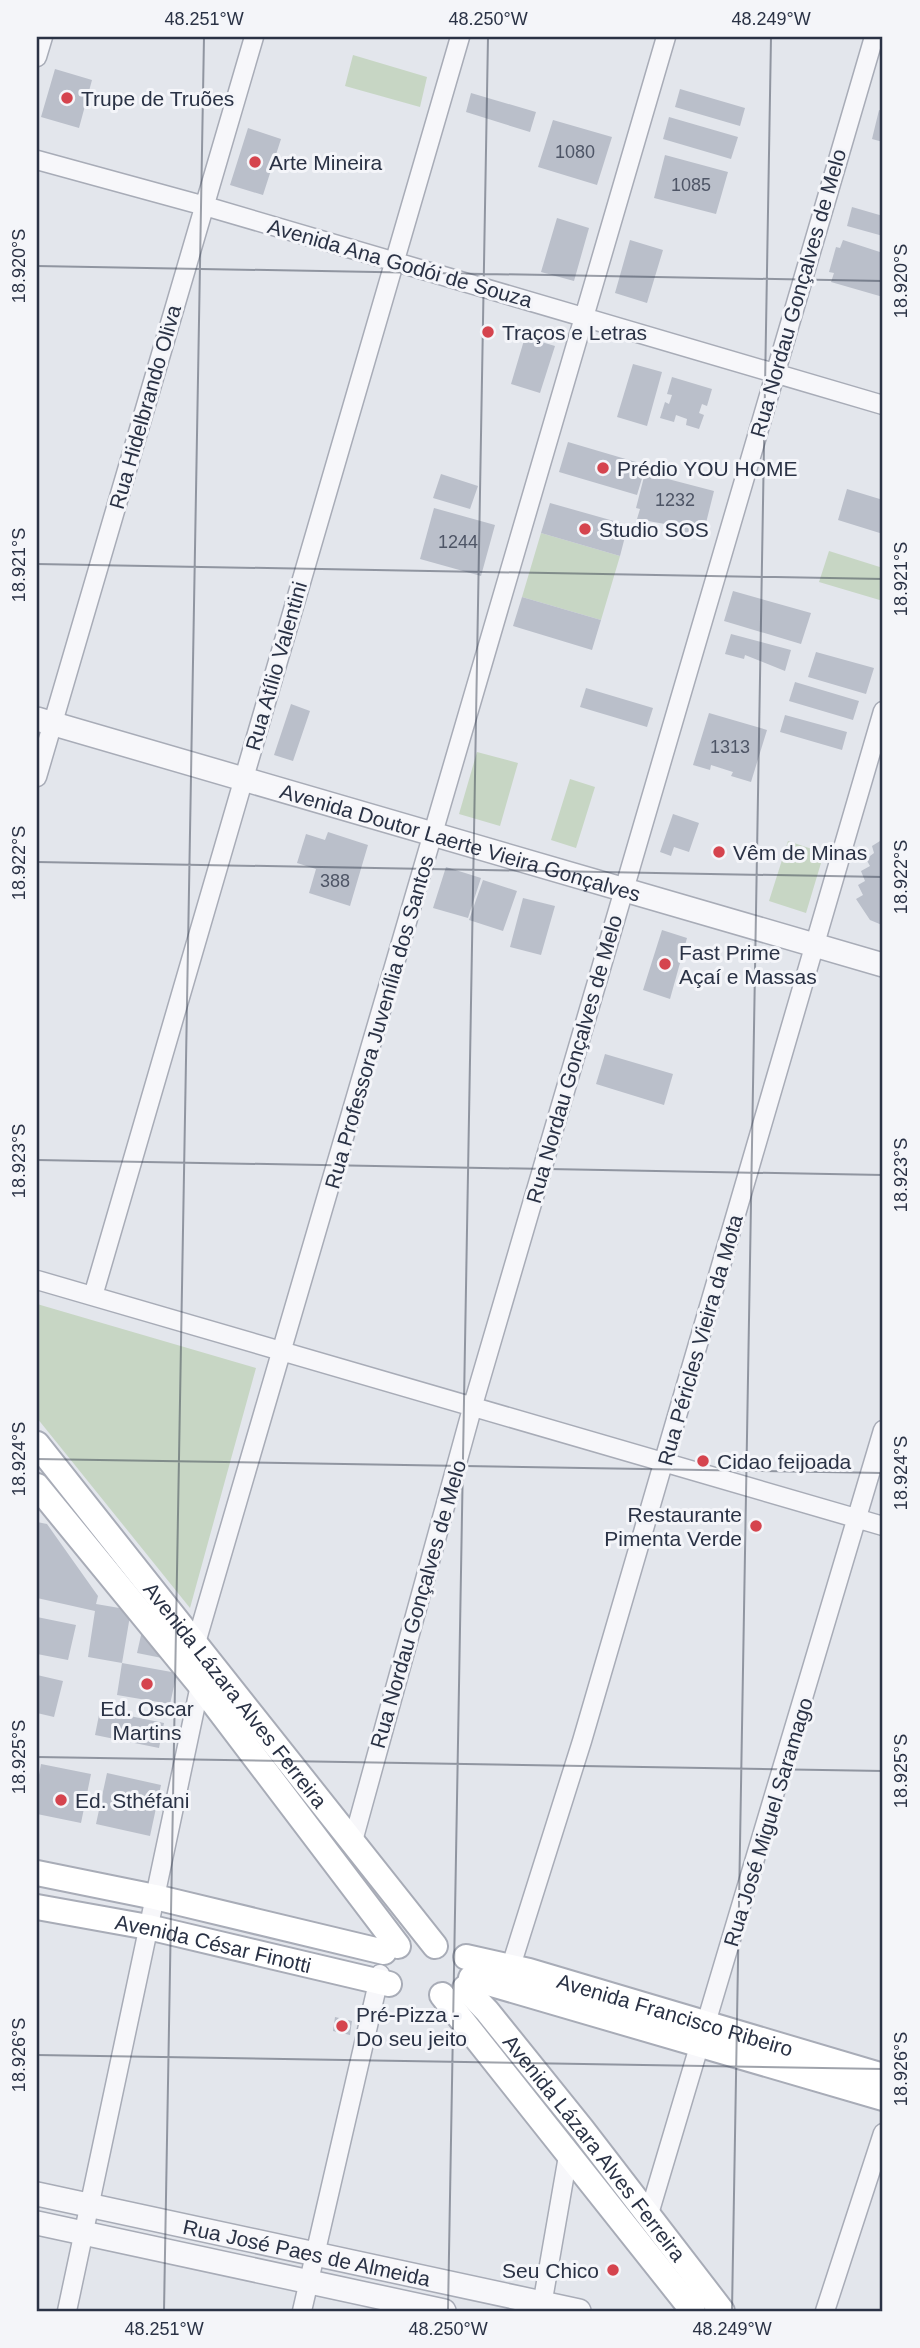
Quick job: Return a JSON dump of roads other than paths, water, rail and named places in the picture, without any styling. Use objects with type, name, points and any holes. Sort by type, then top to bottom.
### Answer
[{"type":"main road","name":"Avenida Lázara Alves Ferreira","points":[[37,1444],[100,1543],[200,1685],[386,1967]]},
{"type":"main road","name":"Avenida Lázara Alves Ferreira","points":[[37,1486],[100,1543],[196,1643],[435,1946]]},
{"type":"main road","name":"Avenida César Finotti","points":[[37,1873],[155,1896],[386,1967]]},
{"type":"main road","name":"Avenida César Finotti","points":[[37,1907],[386,1967]]},
{"type":"main road","points":[[435,1946],[461,1980],[403,1990],[386,1967],[435,1946]]},
{"type":"main road","name":"Avenida Francisco Ribeiro","points":[[461,1980],[511,1966],[883,2098]]},
{"type":"main road","name":"Avenida Lázara Alves Ferreira","points":[[461,1980],[568,2156],[693,2311]]},
{"type":"main road","name":"Avenida Lázara Alves Ferreira","points":[[461,1980],[649,2214],[722,2311]]},
{"type":"main road","name":"Avenida Francisco Ribeiro","points":[[461,1980],[883,2076]]},
{"type":"street","points":[[37,57],[43,37]]},
{"type":"street","name":"Rua Hidelbrando Oliva","points":[[37,777],[45,722],[205,206],[254,37]]},
{"type":"street","name":"Rua Atílio Valentini","points":[[93,1296],[460,37]]},
{"type":"street","name":"Rua Professora Juvenília dos Santos","points":[[196,1643],[666,37]]},
{"type":"street","name":"Rua Nordau Gonçalves de Melo","points":[[353,1841],[473,1405],[874,37]]},
{"type":"street","name":"Avenida Ana Godói de Souza","points":[[37,160],[205,206],[883,405]]},
{"type":"street","name":"Rua Péricles Vieira da Mota","points":[[511,1966],[664,1460],[883,711]]},
{"type":"street","name":"Avenida Doutor Laerte Vieira Gonçalves","points":[[45,722],[434,832],[623,891],[883,965]]},
{"type":"street","points":[[37,1280],[283,1353],[664,1460],[883,1526]]},
{"type":"street","name":"Rua José Miguel Saramago","points":[[649,2214],[883,1430]]},
{"type":"street","points":[[67,2311],[121,2068],[200,1685]]},
{"type":"street","points":[[302,2311],[313,2254],[386,1967]]},
{"type":"street","points":[[825,2311],[883,2133]]},
{"type":"street","points":[[542,2307],[568,2156]]},
{"type":"street","name":"Rua José Paes de Almeida","points":[[37,2194],[542,2307],[579,2311]]},
{"type":"street","name":"Rua José Paes de Almeida","points":[[37,2223],[444,2311]]},
{"type":"place","name":"Trupe de Truões","points":[[67,98]]},
{"type":"place","name":"Arte Mineira","points":[[255,162]]},
{"type":"place","name":"Traços e Letras","points":[[488,332]]},
{"type":"place","name":"Prédio YOU HOME","points":[[603,468]]},
{"type":"place","name":"Studio SOS","points":[[585,529]]},
{"type":"place","name":"Vêm de Minas","points":[[719,852]]},
{"type":"place","name":"Fast Prime Açaí e Massas","points":[[665,964]]},
{"type":"place","name":"Cidao feijoada","points":[[703,1461]]},
{"type":"place","name":"Restaurante Pimenta Verde","points":[[756,1526]]},
{"type":"place","name":"Ed. Oscar Martins","points":[[147,1684]]},
{"type":"place","name":"Ed. Sthéfani","points":[[61,1800]]},
{"type":"place","name":"Pré-Pizza - Do seu jeito","points":[[342,2026]]},
{"type":"place","name":"Seu Chico","points":[[613,2270]]}]
